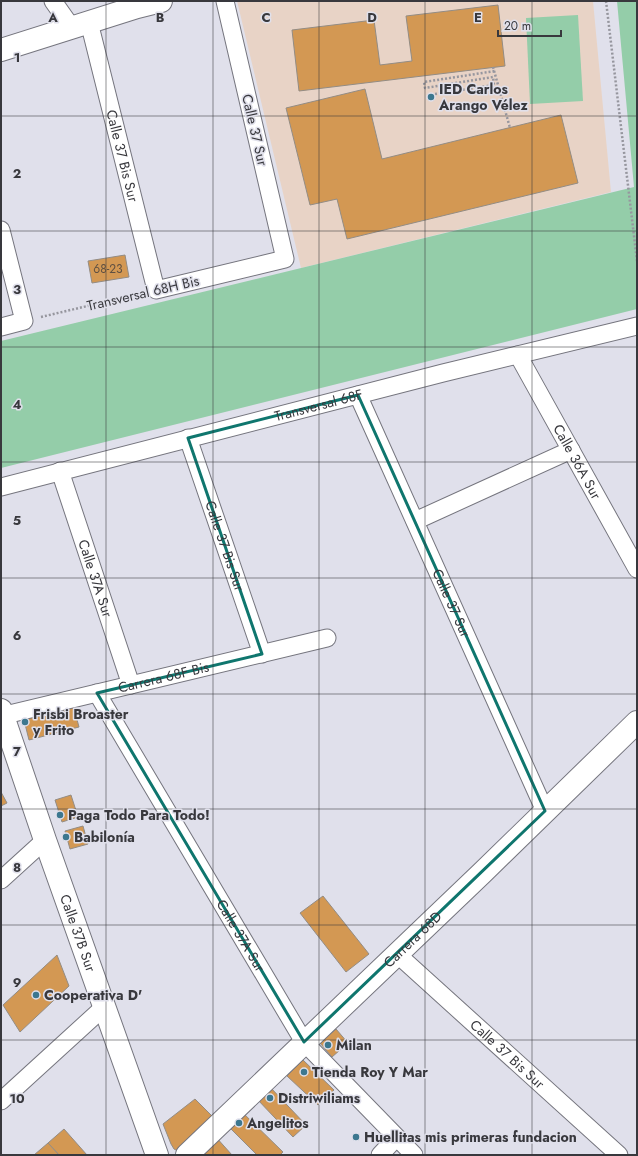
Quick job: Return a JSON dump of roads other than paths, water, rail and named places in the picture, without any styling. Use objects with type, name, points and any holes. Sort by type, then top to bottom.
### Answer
[{"type":"street","name":"Calle 37 Bis Sur","points":[[53,1],[80,25],[156,290]]},
{"type":"street","points":[[1,50],[137,7],[161,1]]},
{"type":"street","name":"Calle 37 Sur","points":[[226,1],[285,259]]},
{"type":"street","points":[[1,230],[24,321],[1,327]]},
{"type":"street","name":"Transversal 68H Bis","points":[[156,290],[285,259]]},
{"type":"street","name":"Transversal 68F","points":[[1,487],[188,438],[637,326]]},
{"type":"street","name":"Calle 36A Sur","points":[[518,355],[637,569]]},
{"type":"street","name":"Calle 37 Sur","points":[[358,395],[545,811]]},
{"type":"street","name":"Calle 37 Bis Sur","points":[[188,438],[262,654]]},
{"type":"street","points":[[415,521],[571,450]]},
{"type":"street","name":"Calle 37A Sur","points":[[60,471],[131,685]]},
{"type":"street","name":"Carrera 68F Bis","points":[[2,714],[327,638]]},
{"type":"street","name":"Calle 37A Sur","points":[[97,693],[304,1042],[414,1155]]},
{"type":"street","name":"Calle 37B Sur","points":[[2,714],[45,840],[157,1155]]},
{"type":"street","name":"Carrera 68D","points":[[187,1155],[482,873],[637,722]]},
{"type":"street","points":[[1,880],[45,840]]},
{"type":"street","name":"Calle 37 Bis Sur","points":[[397,954],[619,1155]]},
{"type":"street","points":[[1,1101],[104,1007]]},
{"type":"street","points":[[380,1155],[396,1138]]},
{"type":"place","name":"IED Carlos Arango Vélez","points":[[431,97]]},
{"type":"place","name":"Frisbi Broaster y Frito","points":[[25,722]]},
{"type":"place","name":"Paga Todo Para Todo!","points":[[60,815]]},
{"type":"place","name":"Babilonía","points":[[66,837]]},
{"type":"place","name":"Cooperativa D'","points":[[36,995]]},
{"type":"place","name":"Milan","points":[[328,1045]]},
{"type":"place","name":"Tienda Roy Y Mar","points":[[304,1072]]},
{"type":"place","name":"Distriwiliams","points":[[270,1098]]},
{"type":"place","name":"Angelitos","points":[[239,1123]]},
{"type":"place","name":"Huellitas mis primeras fundacion","points":[[356,1137]]}]
